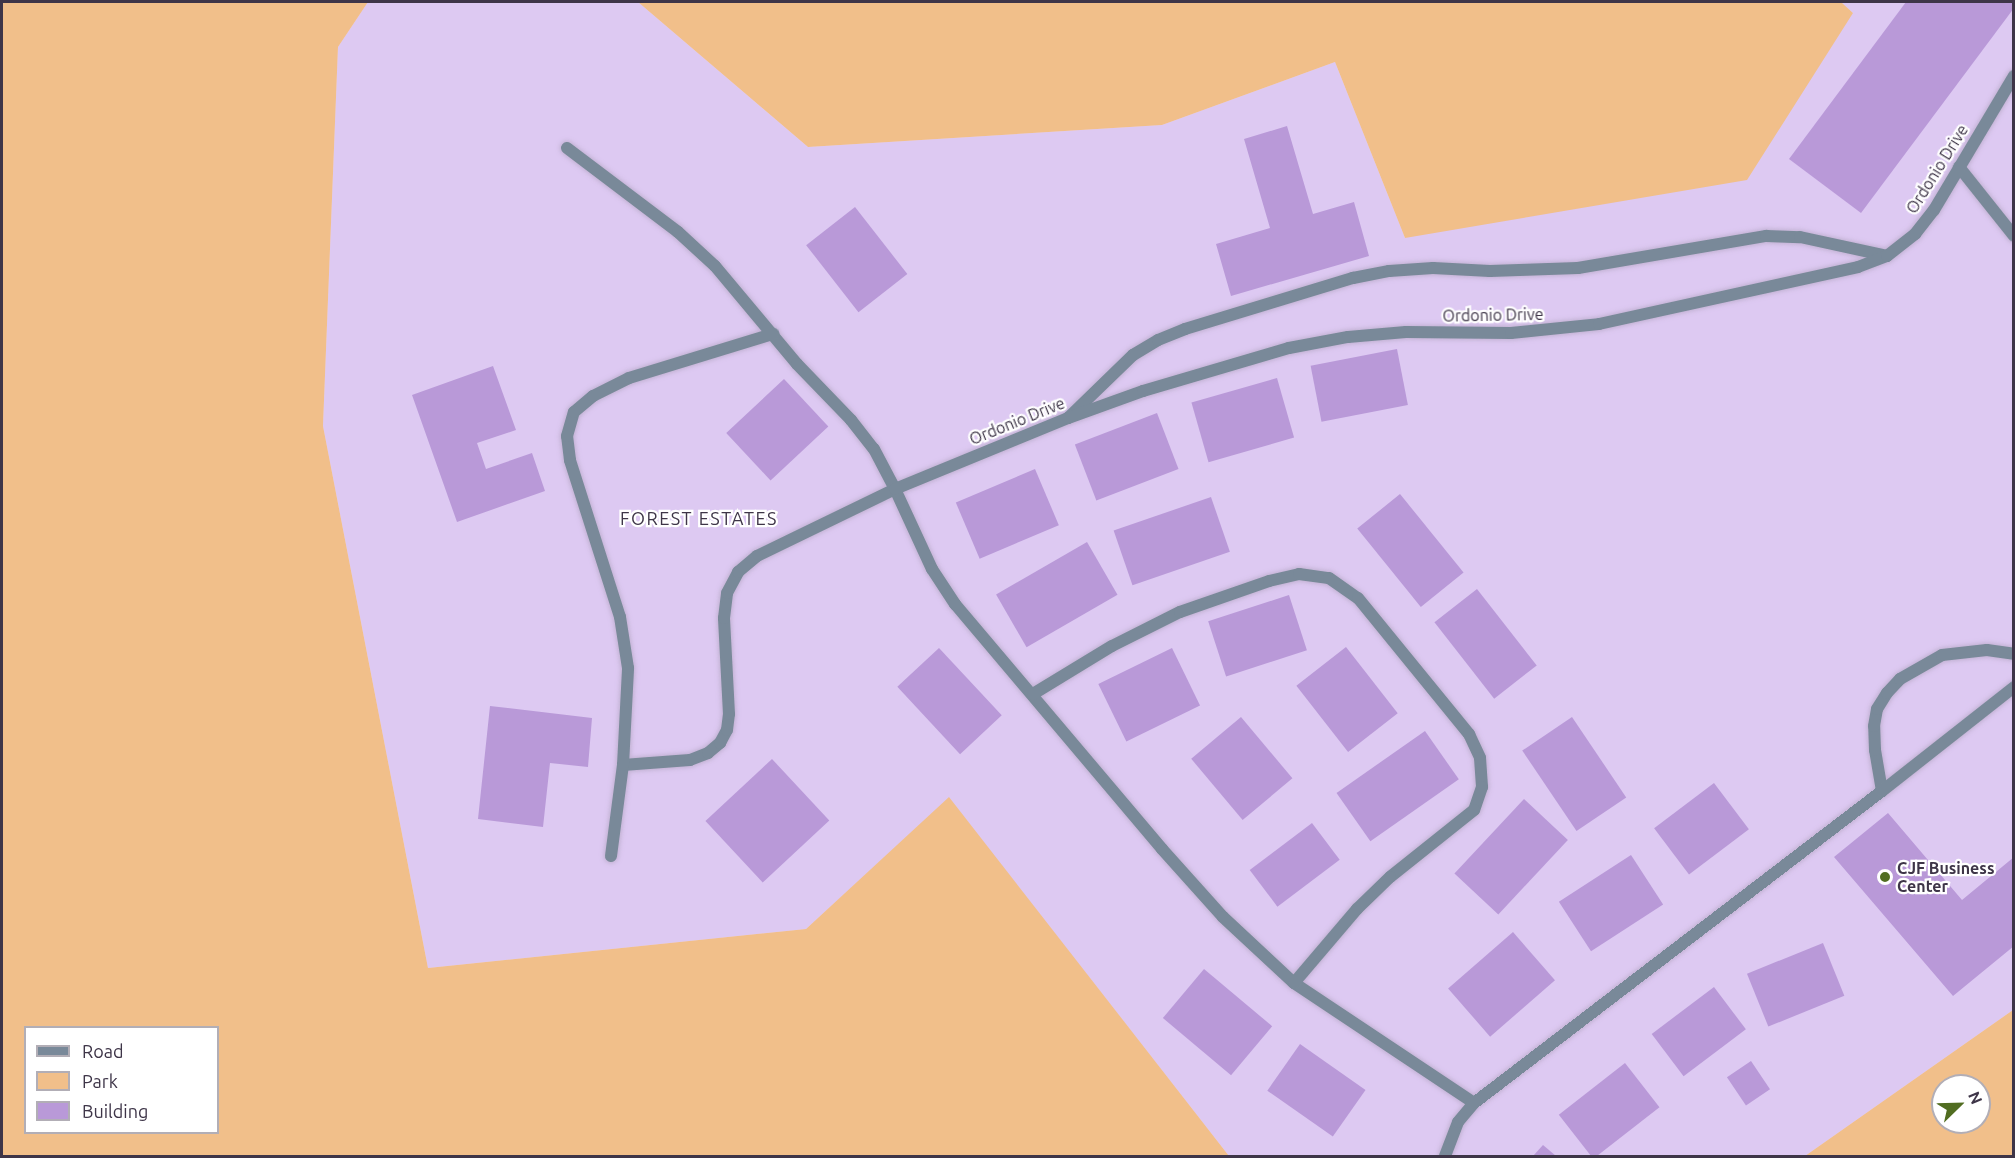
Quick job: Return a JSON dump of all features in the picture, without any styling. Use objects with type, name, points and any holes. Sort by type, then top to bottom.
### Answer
[{"type":"street","name":"Ordonio Drive","points":[[623,765],[690,760],[708,753],[720,743],[727,730],[729,714],[724,618],[727,593],[738,572],[757,556],[896,489],[1068,418],[1143,392],[1289,348],[1348,337],[1406,332],[1511,333],[1599,324],[1826,276],[1887,256],[1915,234],[1934,210],[2013,75]]},
{"type":"street","points":[[567,148],[678,232],[715,266],[822,392],[851,420],[874,449],[896,489],[932,569],[955,604],[1169,858],[1223,917],[1294,983],[1474,1102]]},
{"type":"street","points":[[1959,167],[2013,236]]},
{"type":"street","points":[[1068,418],[1133,356],[1158,340],[1185,329],[1353,278],[1433,268],[1511,271],[1578,268],[1766,236],[1810,238],[1887,256]]},
{"type":"street","points":[[611,856],[623,765],[628,669],[620,617],[570,460],[567,436],[574,412],[593,396],[629,378],[773,334]]},
{"type":"street","points":[[1033,694],[1112,646],[1180,612],[1269,581],[1299,574],[1329,578],[1358,598],[1469,735],[1480,758],[1482,787],[1474,810],[1390,877],[1357,909],[1294,983]]},
{"type":"street","points":[[1882,791],[1875,750],[1874,726],[1877,709],[1900,679],[1942,655],[1987,650],[2013,654]]},
{"type":"street","points":[[1445,1156],[1458,1122],[1474,1102],[1882,791],[2013,687]]},
{"type":"shaded area","points":[[368,2],[638,2],[808,147],[1162,125],[1335,62],[1405,238],[1853,13],[1841,2],[2013,2],[2013,1010],[1805,1156],[1229,1156],[949,798],[806,929],[428,968],[323,426],[338,47]]},
{"type":"green space","points":[[2,2],[368,2],[338,47],[323,426],[428,968],[806,929],[949,797],[1229,1156],[2,1156]]},
{"type":"green space","points":[[638,2],[1841,2],[1853,13],[1747,180],[1405,238],[1335,62],[1162,125],[808,147]]},
{"type":"green space","points":[[2013,1010],[2013,1156],[1805,1156]]},
{"type":"building","points":[[1906,2],[2014,2],[2014,8],[1861,213],[1789,159]]},
{"type":"building","points":[[1287,126],[1313,214],[1354,202],[1369,256],[1231,296],[1216,244],[1270,228],[1244,139]]},
{"type":"building","points":[[855,207],[907,274],[858,312],[806,245]]},
{"type":"building","points":[[1397,349],[1408,405],[1321,422],[1311,366]]},
{"type":"building","points":[[493,366],[516,430],[477,443],[486,469],[532,453],[545,491],[457,522],[412,395]]},
{"type":"building","points":[[1277,378],[1294,438],[1209,462],[1191,403]]},
{"type":"building","points":[[784,379],[828,427],[771,480],[726,433]]},
{"type":"building","points":[[1157,413],[1179,469],[1096,501],[1075,445]]},
{"type":"building","points":[[1035,469],[1059,525],[980,559],[956,503]]},
{"type":"building","points":[[1400,494],[1464,572],[1421,607],[1357,529]]},
{"type":"building","points":[[1211,497],[1230,552],[1132,585],[1114,531]]},
{"type":"building","points":[[1087,542],[1118,595],[1027,647],[996,594]]},
{"type":"building","points":[[1477,589],[1537,665],[1494,699],[1434,622]]},
{"type":"building","points":[[1289,595],[1307,650],[1226,676],[1208,621]]},
{"type":"building","points":[[1346,647],[1398,713],[1348,752],[1296,686]]},
{"type":"building","points":[[939,648],[1002,715],[960,754],[897,687]]},
{"type":"building","points":[[1172,648],[1200,706],[1126,741],[1098,684]]},
{"type":"building","points":[[490,706],[592,718],[588,767],[550,763],[543,827],[478,819]]},
{"type":"building","points":[[1241,717],[1292,778],[1243,820],[1191,759]]},
{"type":"building","points":[[1572,717],[1626,797],[1576,831],[1522,751]]},
{"type":"building","points":[[1425,731],[1459,779],[1370,841],[1337,793]]},
{"type":"building","points":[[772,759],[829,820],[763,882],[705,821]]},
{"type":"building","points":[[1714,783],[1749,829],[1689,874],[1654,828]]},
{"type":"building","points":[[1524,799],[1568,840],[1498,915],[1454,874]]},
{"type":"building","points":[[1888,813],[1962,900],[2014,857],[2014,946],[1953,996],[1834,857]]},
{"type":"building","points":[[1312,823],[1340,860],[1277,907],[1250,870]]},
{"type":"building","points":[[1631,855],[1663,904],[1591,951],[1559,902]]},
{"type":"building","points":[[1513,932],[1555,980],[1490,1037],[1448,988]]},
{"type":"building","points":[[1823,943],[1844,996],[1768,1027],[1747,974]]},
{"type":"building","points":[[1204,969],[1272,1026],[1231,1075],[1163,1018]]},
{"type":"building","points":[[1714,987],[1746,1029],[1684,1076],[1652,1034]]},
{"type":"building","points":[[1300,1044],[1366,1090],[1333,1137],[1267,1091]]},
{"type":"building","points":[[1751,1061],[1770,1089],[1746,1105],[1727,1077]]},
{"type":"building","points":[[1625,1063],[1659,1107],[1597,1156],[1591,1156],[1559,1115]]},
{"type":"building","points":[[1543,1145],[1556,1156],[1533,1156]]},
{"type":"place","name":"CJF Business Center","points":[[1885,877]]},
{"type":"district","name":"FOREST ESTATES","points":[[699,518]]}]
